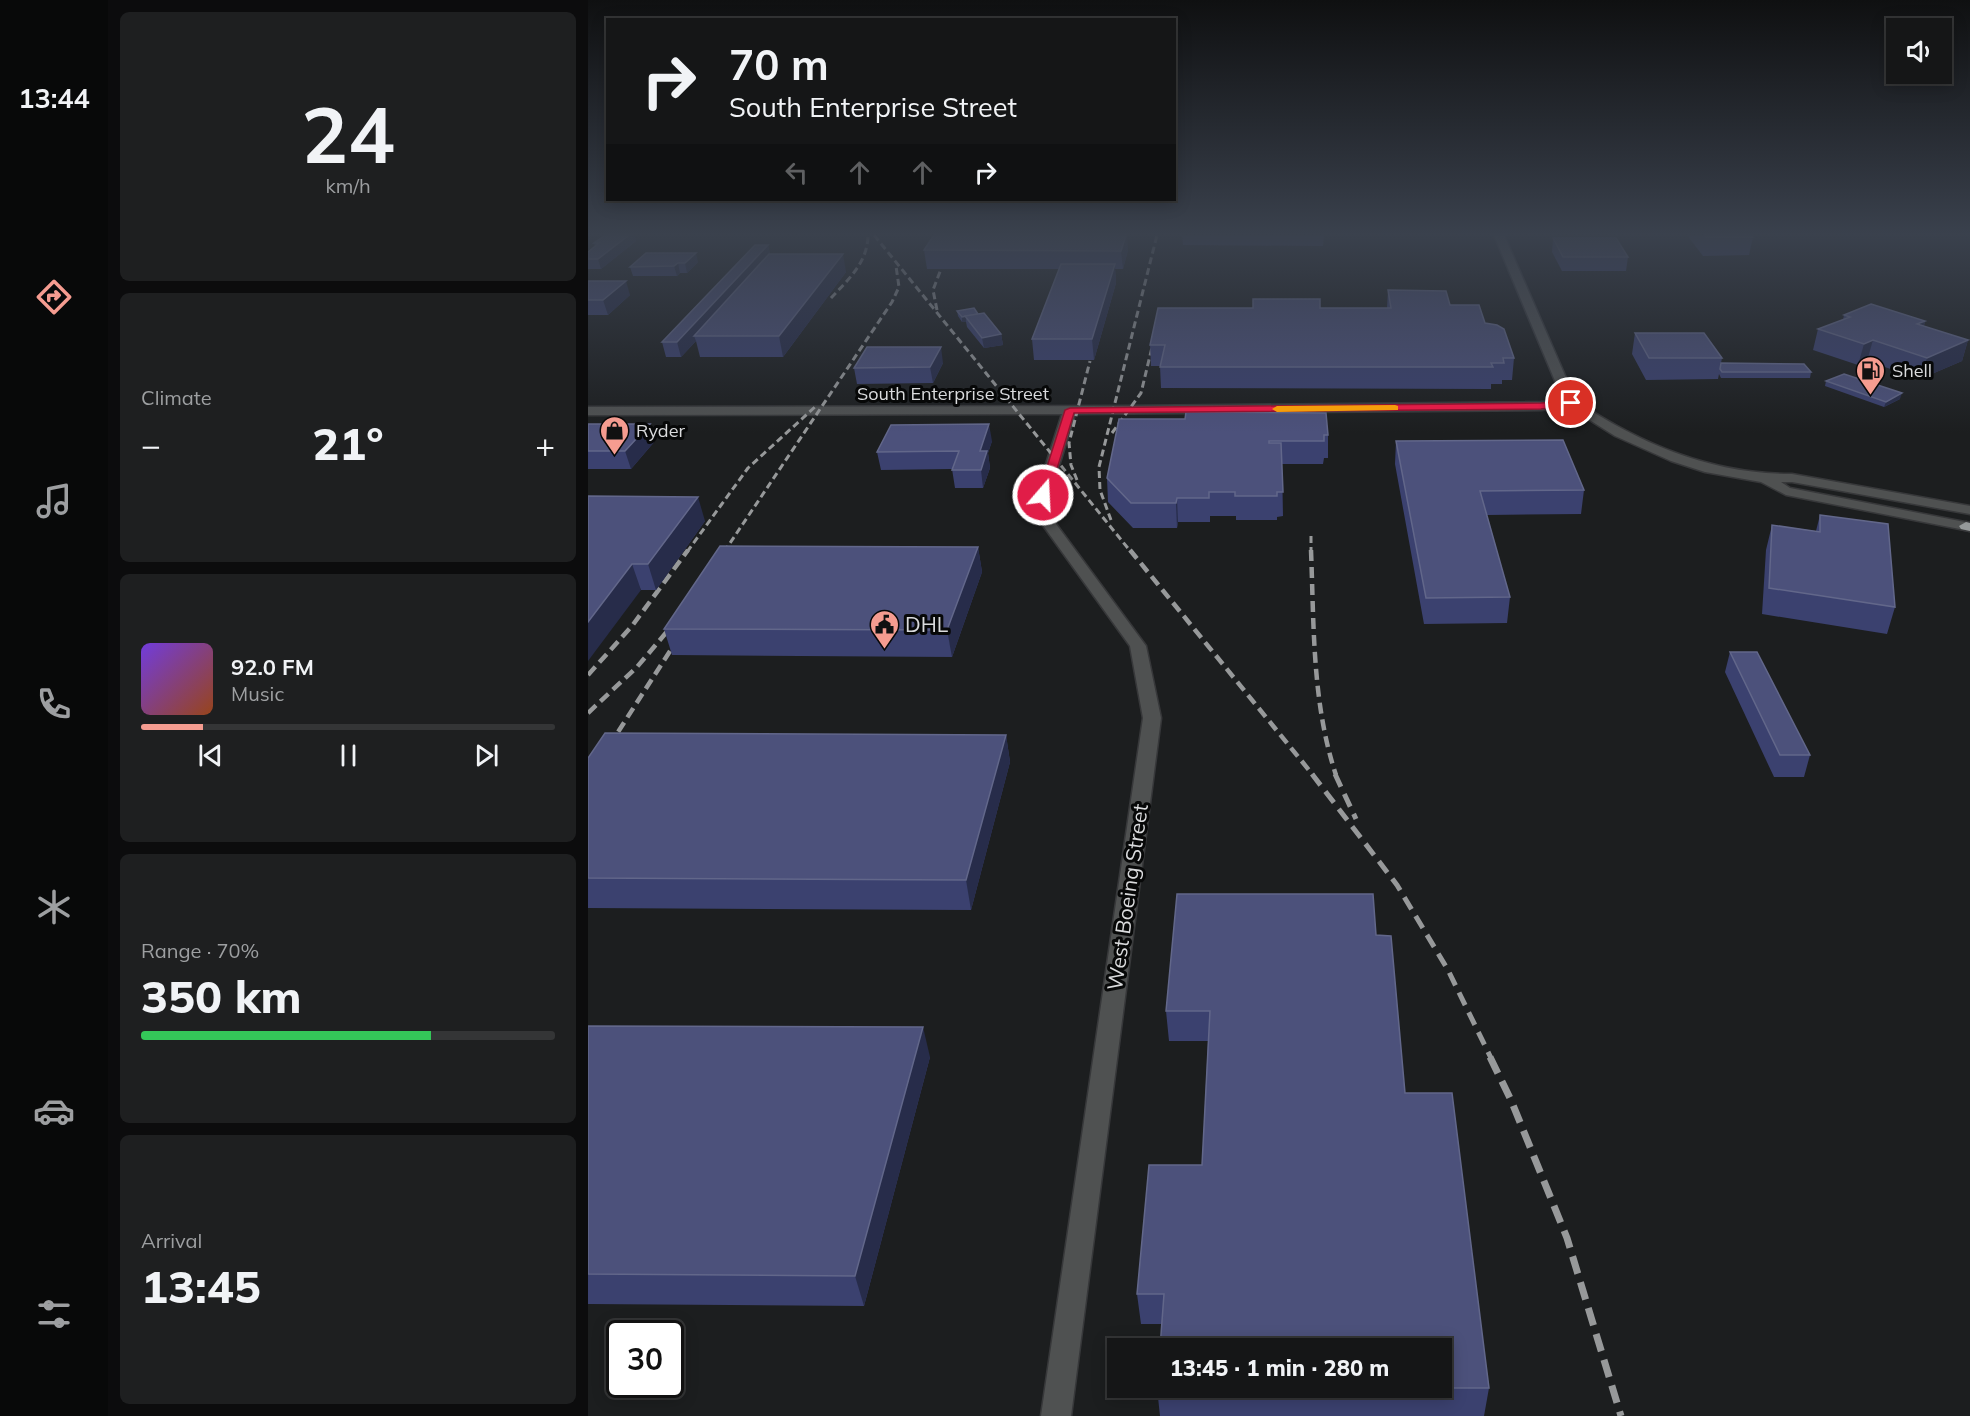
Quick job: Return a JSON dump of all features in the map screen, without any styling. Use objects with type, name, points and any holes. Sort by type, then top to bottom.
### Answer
[{"type":"street","points":[[1527,301],[1571,403],[1595,421],[1667,455],[1717,470],[1767,480],[1792,478],[1970,510]]},
{"type":"street","name":"South Enterprise Street","points":[[588,411],[1070,410],[1541,406],[1571,403]]},
{"type":"street","name":"West Boeing Street","points":[[1056,1416],[1152,718],[1138,646],[1049,524],[1043,495],[1070,410]]},
{"type":"street","points":[[1767,480],[1785,491],[1969,527]]},
{"type":"building","points":[[701,301],[715,301],[677,342],[662,342]]},
{"type":"building","points":[[726,301],[806,301],[779,336],[694,336]]},
{"type":"building","points":[[1047,301],[1104,301],[1092,339],[1032,339]]},
{"type":"building","points":[[1253,301],[1320,301],[1320,308],[1391,308],[1390,301],[1449,301],[1450,305],[1479,305],[1485,323],[1504,329],[1514,358],[1503,358],[1504,363],[1491,363],[1493,367],[1160,367],[1165,345],[1150,345],[1158,308],[1253,308]]},
{"type":"building","points":[[1871,304],[1925,321],[1917,324],[1968,340],[1927,358],[1873,340],[1864,344],[1818,329],[1850,317],[1844,315]]},
{"type":"building","points":[[974,308],[978,314],[962,317],[957,311]]},
{"type":"building","points":[[984,313],[1001,334],[982,338],[965,316]]},
{"type":"building","points":[[1635,333],[1704,333],[1722,358],[1649,358]]},
{"type":"building","points":[[867,347],[941,347],[930,367],[854,368]]},
{"type":"building","points":[[1721,363],[1804,364],[1811,372],[1722,372]]},
{"type":"building","points":[[1844,374],[1902,393],[1886,402],[1826,381]]},
{"type":"building","points":[[1186,412],[1326,413],[1328,435],[1324,435],[1324,441],[1269,441],[1269,443],[1281,443],[1283,492],[1277,492],[1277,496],[1235,496],[1235,492],[1209,492],[1209,498],[1177,498],[1176,503],[1131,503],[1107,478],[1119,419],[1185,419]]},
{"type":"building","points":[[588,424],[650,424],[625,451],[588,451]]},
{"type":"building","points":[[989,424],[980,451],[987,451],[981,470],[952,470],[959,451],[877,452],[891,425]]},
{"type":"building","points":[[1563,440],[1584,490],[1480,491],[1510,597],[1426,598],[1396,441]]},
{"type":"building","points":[[588,496],[698,497],[648,564],[632,564],[588,622]]},
{"type":"building","points":[[1820,515],[1888,524],[1895,607],[1769,588],[1772,525],[1820,532]]},
{"type":"building","points":[[720,546],[978,547],[947,630],[664,629]]},
{"type":"building","points":[[1730,652],[1757,652],[1810,755],[1780,755]]},
{"type":"building","points":[[605,733],[1006,735],[966,880],[588,878],[588,758]]},
{"type":"building","points":[[1177,894],[1373,894],[1376,935],[1391,936],[1405,1093],[1452,1093],[1489,1388],[1452,1388],[1452,1338],[1161,1338],[1164,1294],[1137,1294],[1149,1165],[1202,1165],[1210,1011],[1166,1011]]},
{"type":"building","points":[[588,1026],[923,1027],[855,1276],[588,1274]]},
{"type":"railway","points":[[724,552],[892,301]]},
{"type":"railway","points":[[928,301],[1131,552]]},
{"type":"railway","points":[[935,301],[937,310]]},
{"type":"railway","points":[[1111,520],[1100,490],[1099,467],[1140,301]]},
{"type":"railway","points":[[1112,433],[1141,393],[1154,339]]},
{"type":"railway","points":[[1077,480],[1071,465],[1069,443],[1090,361]]},
{"type":"railway","points":[[687,552],[748,468],[816,406]]},
{"type":"railway","points":[[1311,536],[1311,550]]},
{"type":"railway","points":[[588,675],[632,626],[688,550]]},
{"type":"railway","points":[[719,559],[725,550]]},
{"type":"railway","points":[[1130,550],[1313,775]]},
{"type":"railway","points":[[1311,550],[1318,692],[1328,748],[1336,775]]},
{"type":"railway","points":[[588,713],[637,667],[676,621]]},
{"type":"railway","points":[[609,746],[679,637]]},
{"type":"railway","points":[[1312,774],[1397,885],[1448,970],[1491,1058]]},
{"type":"railway","points":[[1335,774],[1356,819]]},
{"type":"railway","points":[[1490,1057],[1511,1100],[1567,1238],[1621,1416]]},
{"type":"slow traffic","points":[[1277,409],[1395,408]]},
{"type":"place","name":"Shell","points":[[1871,396]]},
{"type":"place","name":"Ryder","points":[[615,456]]},
{"type":"place","name":"DHL","points":[[884,650]]},
{"type":"route","points":[[1043,495],[1070,410],[1541,406],[1571,403]]}]
